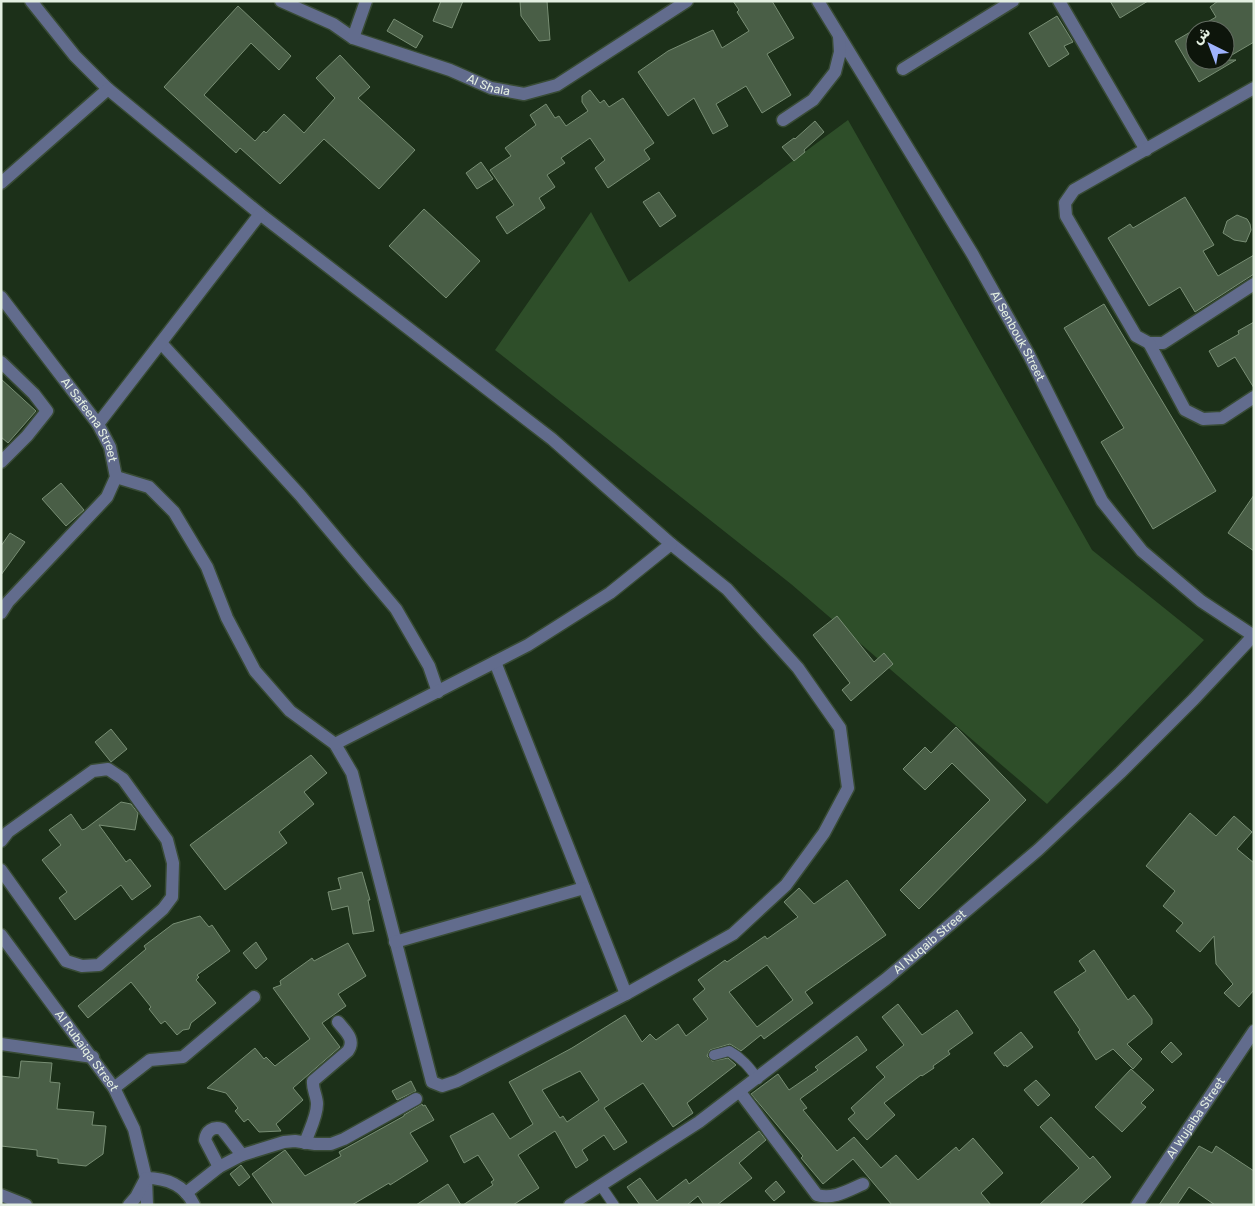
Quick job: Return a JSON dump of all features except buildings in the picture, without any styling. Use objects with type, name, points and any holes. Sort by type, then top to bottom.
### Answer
[{"type":"street","points":[[32,1],[75,56],[108,89],[260,214],[552,439],[671,544],[727,589],[798,668],[840,728],[848,788],[824,833],[786,885],[733,934],[626,994],[457,1081],[442,1086],[432,1082],[352,773],[335,744],[290,711],[254,671],[226,618],[207,567],[174,512],[149,487],[116,476]]},
{"type":"street","name":"Al Shala","points":[[281,1],[333,24],[353,38],[450,70],[491,88],[524,94],[557,85],[687,1]]},
{"type":"street","points":[[353,38],[366,1]]},
{"type":"street","name":"Al Senbouk Street","points":[[818,1],[982,272],[1029,355],[1102,501],[1142,551],[1201,601],[1254,636]]},
{"type":"street","points":[[903,69],[1013,1]]},
{"type":"street","points":[[1059,1],[1146,150]]},
{"type":"street","points":[[783,120],[813,100],[835,72],[840,52],[838,34]]},
{"type":"street","points":[[1254,88],[1074,190],[1065,204],[1066,216],[1136,336],[1149,343],[1163,343],[1254,284]]},
{"type":"street","points":[[1,183],[108,89]]},
{"type":"street","points":[[98,424],[260,214]]},
{"type":"street","name":"Al Safeena Street","points":[[1,297],[98,424],[110,447],[116,476],[108,496],[8,602],[1,613]]},
{"type":"street","points":[[160,343],[300,495],[396,609],[429,666],[438,692]]},
{"type":"street","points":[[1149,343],[1186,410],[1203,419],[1222,418],[1254,397]]},
{"type":"street","points":[[1,362],[34,394],[47,411],[27,436],[1,462]]},
{"type":"street","points":[[335,744],[528,645],[610,593],[671,544]]},
{"type":"street","name":"Al Nuqaib Street","points":[[570,1205],[676,1138],[758,1079],[886,979],[1038,850],[1120,774],[1254,636]]},
{"type":"street","points":[[495,662],[626,994]]},
{"type":"street","points":[[1,870],[66,961],[82,966],[99,964],[163,909],[172,896],[173,863],[167,840],[123,780],[108,769],[93,771],[3,833]]},
{"type":"street","points":[[395,942],[584,888]]},
{"type":"street","name":"Al Rubaiqa Street","points":[[1,935],[114,1088],[134,1129],[146,1178],[147,1205]]},
{"type":"street","points":[[114,1088],[150,1060],[183,1057],[254,997]]},
{"type":"street","points":[[305,1143],[317,1109],[317,1098],[313,1088],[313,1081],[351,1048],[350,1037],[338,1022]]},
{"type":"street","name":"Al Wujaiba Street","points":[[1137,1205],[1254,1031]]},
{"type":"street","points":[[1,1044],[92,1056]]},
{"type":"street","points":[[740,1092],[817,1195],[825,1197],[835,1195],[864,1184]]},
{"type":"street","points":[[186,1193],[219,1167],[242,1155],[284,1142],[331,1144],[416,1099]]},
{"type":"street","points":[[219,1167],[205,1140],[210,1130],[214,1128],[222,1130],[242,1155]]},
{"type":"street","points":[[128,1205],[136,1197],[146,1178],[157,1178],[178,1186],[186,1193],[194,1205]]},
{"type":"street","points":[[1,1195],[26,1205]]},
{"type":"lane","points":[[714,1055],[729,1051],[748,1065],[758,1079]]},
{"type":"lane","points":[[601,1186],[614,1205]]},
{"type":"green space","points":[[848,120],[1092,550],[1204,640],[1047,804],[791,584],[495,350],[591,212],[629,282]]}]
